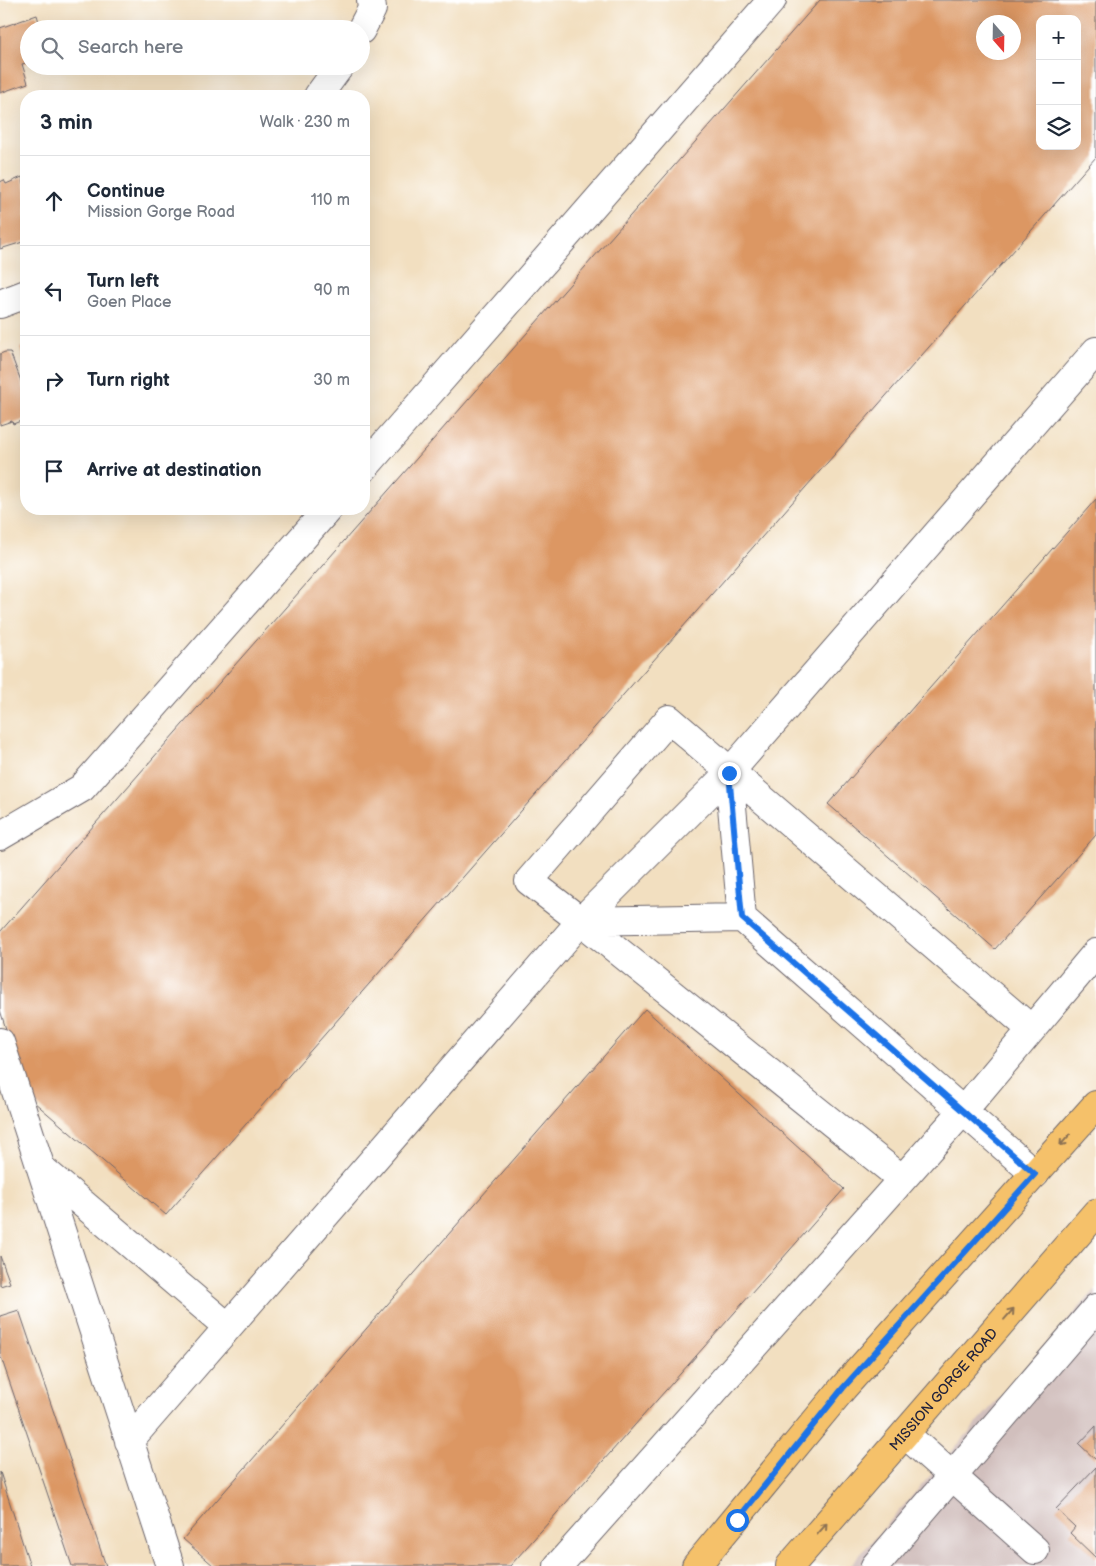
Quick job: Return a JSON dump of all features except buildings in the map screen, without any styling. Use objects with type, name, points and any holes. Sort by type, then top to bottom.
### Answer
[{"type":"main road","points":[[696,1566],[843,1388],[1096,1105]]},
{"type":"main road","name":"MISSION GORGE ROAD","points":[[790,1566],[1096,1213]]},
{"type":"street","points":[[366,20],[372,9],[371,0]]},
{"type":"street","points":[[370,461],[772,0]]},
{"type":"street","points":[[322,90],[333,75]]},
{"type":"street","points":[[0,304],[20,296]]},
{"type":"street","points":[[130,1441],[581,921],[729,773],[1096,351]]},
{"type":"street","points":[[0,836],[82,788],[323,515]]},
{"type":"street","points":[[902,1179],[529,881],[669,719],[729,773],[1031,1029]]},
{"type":"street","points":[[729,773],[742,918]]},
{"type":"street","points":[[581,921],[742,918],[1035,1174]]},
{"type":"street","points":[[558,1566],[963,1111],[1096,953]]},
{"type":"street","points":[[0,1042],[170,1566]]},
{"type":"street","points":[[41,1167],[228,1327]]},
{"type":"street","points":[[875,1566],[1096,1308]]},
{"type":"street","points":[[905,1434],[1035,1550]]},
{"type":"shaded area","points":[[1096,1289],[1096,1566],[850,1566],[1079,1308]]},
{"type":"route","points":[[729,773],[742,918],[1035,1174],[843,1388],[737,1520]]}]
